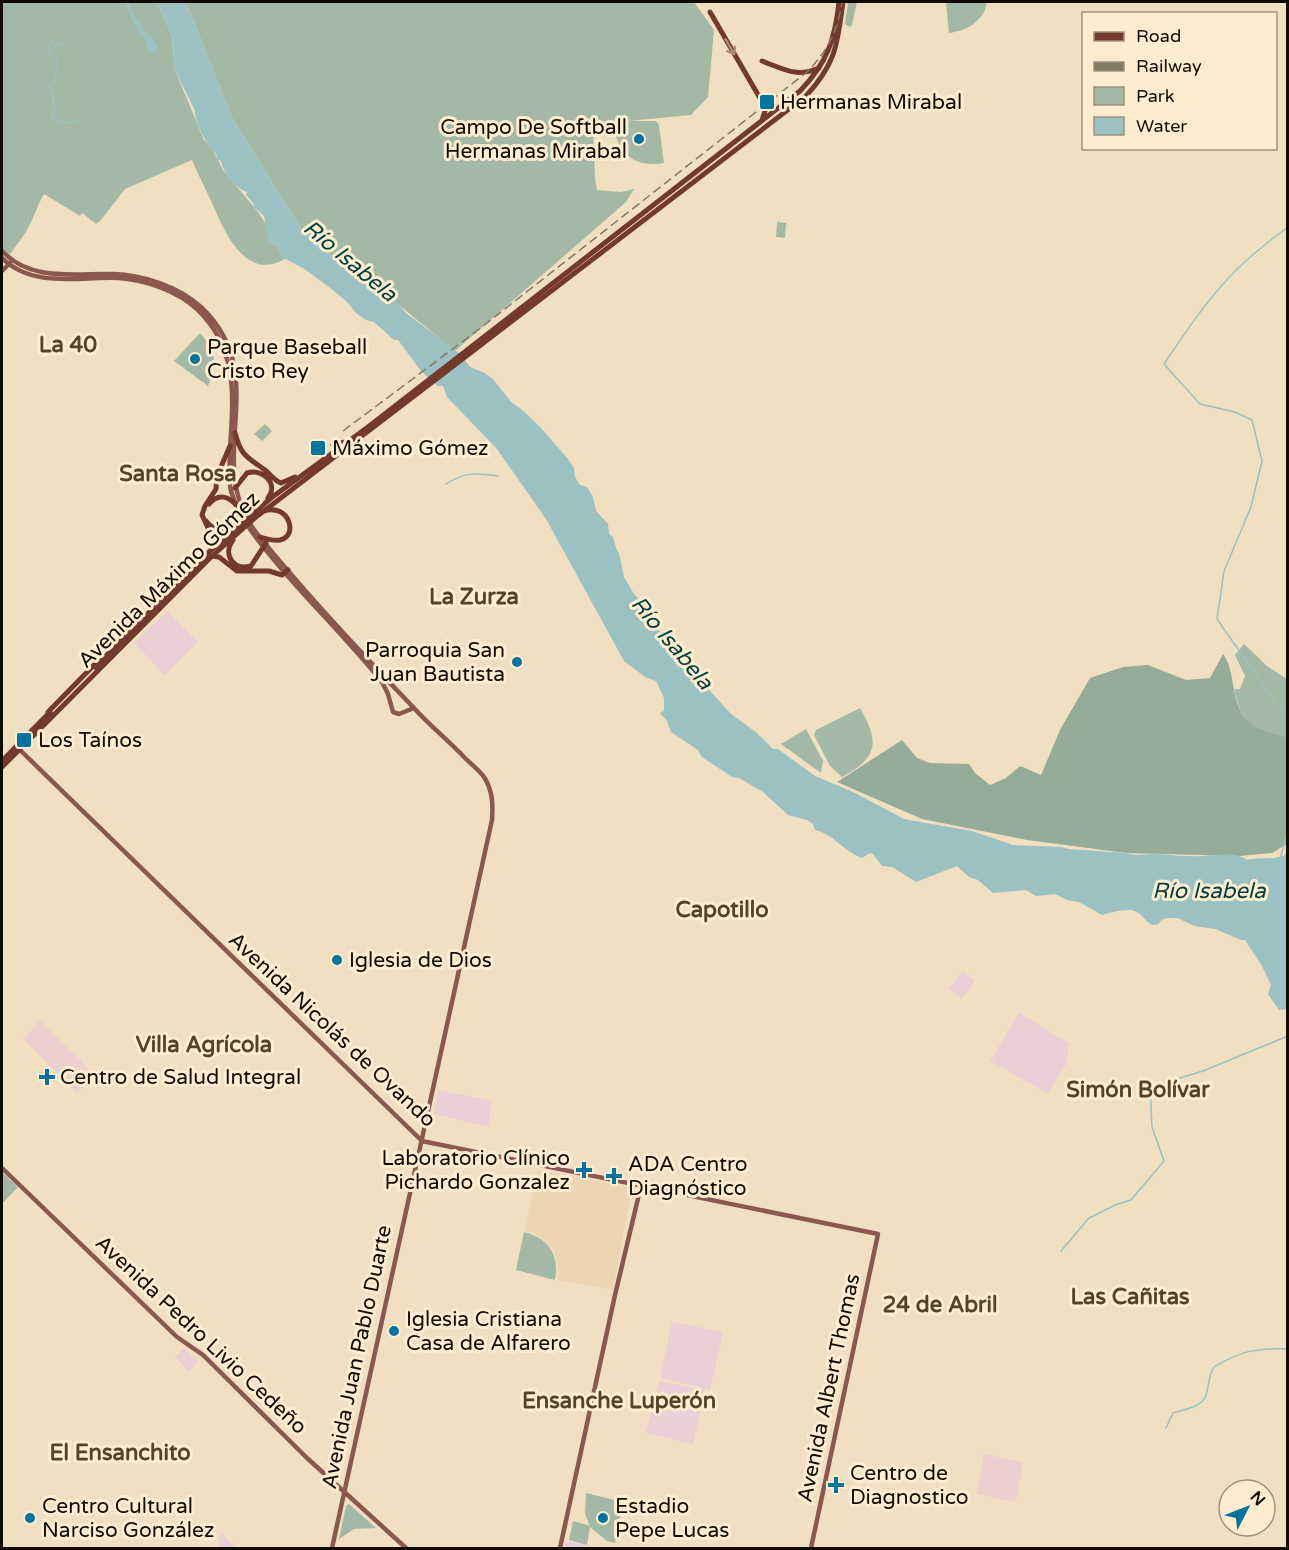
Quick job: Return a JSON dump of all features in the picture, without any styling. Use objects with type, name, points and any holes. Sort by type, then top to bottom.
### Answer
[{"type":"main road","points":[[370,429],[602,249],[800,91],[821,68],[834,39],[841,2]]},
{"type":"main road","points":[[602,249],[806,96],[821,79],[838,43],[841,2]]},
{"type":"main road","points":[[710,12],[764,105],[763,118],[754,128]]},
{"type":"main road","points":[[762,61],[798,73],[808,73],[821,68]]},
{"type":"main road","points":[[2,251],[10,263]]},
{"type":"main road","points":[[2,258],[26,274],[42,278],[134,280],[167,291],[201,310],[227,341],[235,364],[238,391],[233,465],[239,505]]},
{"type":"main road","points":[[2,271],[10,263]]},
{"type":"main road","points":[[214,326],[231,369],[230,481],[239,505],[264,545],[382,682],[393,712],[399,714],[414,708]]},
{"type":"main road","name":"Avenida Máximo Gómez","points":[[2,769],[132,634],[263,504],[370,429]]},
{"type":"main road","name":"Avenida Máximo Gómez","points":[[173,593],[216,545],[370,429]]},
{"type":"main road","points":[[236,433],[239,448],[243,454],[278,482],[284,482],[305,473]]},
{"type":"main road","points":[[333,445],[350,441]]},
{"type":"main road","points":[[216,545],[202,516],[205,506],[216,489],[217,476],[230,446]]},
{"type":"main road","points":[[236,488],[247,473],[263,474],[268,477],[272,488],[271,494],[263,504]]},
{"type":"main road","points":[[239,505],[222,496],[212,500],[205,514],[206,520],[216,529],[222,531],[239,528]]},
{"type":"main road","points":[[257,535],[281,540],[286,538],[290,528],[286,515],[274,509],[262,511]]},
{"type":"main road","points":[[239,528],[228,550],[228,555],[234,564],[240,567],[251,566],[264,545]]},
{"type":"main road","points":[[212,556],[219,557],[231,568],[240,571],[269,571],[282,575],[286,571]]},
{"type":"main road","name":"Avenida Juan Pablo Duarte","points":[[286,571],[414,708],[481,773],[491,790],[493,800],[492,820],[332,1548]]},
{"type":"main road","points":[[2,759],[125,633],[173,593]]},
{"type":"main road","points":[[2,769],[166,605],[173,593]]},
{"type":"main road","name":"Avenida Máximo Gómez","points":[[2,759],[132,634]]},
{"type":"main road","name":"Avenida Nicolás de Ovando","points":[[15,745],[422,1142],[878,1234]]},
{"type":"main road","name":"Avenida Pedro Livio Cedeño","points":[[2,1168],[177,1337],[203,1355],[406,1548]]},
{"type":"main road","points":[[560,1548],[641,1186]]},
{"type":"main road","name":"Avenida Albert Thomas","points":[[811,1548],[878,1234]]},
{"type":"shaded area","points":[[167,611],[198,642],[165,675],[134,643]]},
{"type":"shaded area","points":[[962,971],[975,980],[962,999],[949,989]]},
{"type":"shaded area","points":[[1019,1013],[1069,1043],[1066,1064],[1048,1094],[990,1061]]},
{"type":"shaded area","points":[[40,1021],[95,1075],[77,1093],[23,1039]]},
{"type":"shaded area","points":[[439,1090],[492,1101],[488,1127],[434,1114]]},
{"type":"shaded area","points":[[538,1170],[632,1188],[613,1290],[558,1280],[559,1270],[553,1248],[536,1234],[525,1230]]},
{"type":"shaded area","points":[[672,1322],[723,1332],[710,1390],[660,1378]]},
{"type":"shaded area","points":[[184,1348],[198,1362],[189,1371],[175,1357]]},
{"type":"shaded area","points":[[659,1381],[705,1390],[693,1444],[646,1433]]},
{"type":"shaded area","points":[[984,1454],[1023,1462],[1016,1502],[976,1494]]},
{"type":"shaded area","points":[[221,1533],[237,1548],[218,1548]]},
{"type":"shaded area","points":[[566,1541],[601,1548],[564,1548]]},
{"type":"green space","points":[[2,2],[156,2],[172,37],[175,70],[204,140],[211,146],[223,170],[267,226],[269,244],[277,246],[285,259],[271,264],[258,264],[247,259],[238,250],[223,227],[192,160],[125,189],[96,224],[82,213],[80,216],[44,194],[28,228],[9,256],[2,248]]},
{"type":"green space","points":[[186,2],[694,2],[714,30],[708,97],[691,115],[628,121],[656,121],[659,125],[664,163],[644,163],[628,156],[618,142],[613,122],[593,124],[597,190],[621,192],[634,189],[626,202],[455,351],[388,296],[383,288],[370,283],[349,266],[328,254],[304,232],[231,116]]},
{"type":"green space","points":[[848,2],[857,2],[850,27],[845,24]]},
{"type":"green space","points":[[946,2],[987,2],[982,15],[974,24],[949,33]]},
{"type":"green space","points":[[777,222],[786,223],[785,238],[776,237]]},
{"type":"green space","name":"Parque Baseball Cristo Rey","points":[[200,333],[214,358],[208,386],[174,361]]},
{"type":"green space","points":[[265,424],[272,431],[262,441],[254,434]]},
{"type":"green space","points":[[1244,644],[1267,666],[1287,679],[1287,737],[1257,728],[1245,719],[1241,712],[1234,689],[1240,689],[1245,676],[1235,655]]},
{"type":"green space","points":[[1223,654],[1229,665],[1239,709],[1244,716],[1256,727],[1287,737],[1287,844],[1272,853],[1240,856],[1126,853],[1027,840],[922,819],[837,782],[902,740],[917,758],[930,763],[969,764],[975,773],[990,785],[1006,778],[1020,766],[1041,775],[1060,730],[1090,678],[1123,667],[1148,665],[1186,680],[1210,678]]},
{"type":"green space","points":[[860,708],[871,730],[872,748],[863,763],[842,777],[830,766],[814,735],[816,730]]},
{"type":"green space","points":[[806,729],[823,761],[821,773],[781,744]]},
{"type":"green space","points":[[2,1172],[18,1187],[2,1204]]},
{"type":"green space","points":[[524,1232],[546,1243],[554,1255],[555,1280],[516,1270]]},
{"type":"green space","name":"Estadio Pepe Lucas","points":[[586,1493],[623,1502],[615,1543],[607,1541],[590,1527],[587,1545],[569,1540],[573,1521],[590,1526],[585,1514]]},
{"type":"green space","points":[[349,1504],[376,1528],[354,1529],[339,1539],[346,1506]]},
{"type":"water","points":[[125,2],[128,2],[133,14],[158,47],[156,53],[149,53],[146,42],[132,21]]},
{"type":"water","name":"Río Isabela","points":[[156,2],[186,2],[231,116],[304,232],[328,254],[349,266],[370,283],[383,288],[406,313],[459,353],[470,367],[493,379],[512,403],[540,427],[568,459],[574,468],[575,477],[580,485],[587,487],[593,497],[596,511],[608,524],[609,534],[613,537],[619,553],[624,577],[634,594],[645,606],[658,629],[681,660],[730,713],[757,733],[773,749],[778,749],[815,776],[853,792],[904,819],[972,831],[1013,845],[1061,847],[1135,855],[1237,855],[1247,860],[1280,857],[1287,851],[1287,1009],[1279,1010],[1268,994],[1271,985],[1245,940],[1215,929],[1194,926],[1178,918],[1166,918],[1159,924],[1152,925],[1139,913],[1129,910],[1102,915],[1079,902],[1067,900],[1055,894],[1036,896],[1026,890],[993,893],[957,866],[916,882],[892,867],[882,866],[873,854],[870,853],[862,858],[828,835],[815,830],[813,824],[807,820],[788,815],[763,792],[739,778],[732,777],[671,732],[667,721],[660,713],[664,711],[664,698],[656,681],[645,677],[624,661],[546,519],[497,449],[447,397],[443,386],[438,386],[421,371],[398,340],[394,340],[374,322],[356,313],[333,290],[303,268],[285,259],[277,246],[269,244],[264,216],[254,207],[246,195],[247,192],[234,184],[227,175],[221,161],[216,159],[217,155],[199,128],[195,111],[175,70],[172,37]]},
{"type":"waterway","points":[[63,46],[51,41],[49,45],[50,55],[57,60],[55,81],[50,87],[55,107],[52,115],[53,118],[65,123],[76,121]]},
{"type":"waterway","points":[[1288,227],[1232,274],[1201,312],[1164,364],[1200,404],[1235,412],[1252,420],[1262,461],[1251,507],[1224,571],[1217,619],[1275,702],[1288,715]]},
{"type":"waterway","points":[[446,484],[471,474],[498,476]]},
{"type":"waterway","points":[[1280,859],[1288,831]]},
{"type":"waterway","points":[[1061,1251],[1089,1218],[1131,1200],[1164,1161],[1152,1127],[1150,1087],[1203,1071],[1288,1036]]},
{"type":"waterway","points":[[1166,1428],[1173,1413],[1192,1407],[1204,1399],[1214,1367],[1232,1357],[1249,1352],[1288,1349]]},
{"type":"railway","points":[[343,431],[478,330],[807,72],[831,40],[842,2]]},
{"type":"place","name":"Hermanas Mirabal","points":[[767,102]]},
{"type":"place","name":"Campo De Softball Hermanas Mirabal","points":[[639,139]]},
{"type":"place","name":"Parque Baseball Cristo Rey","points":[[195,359]]},
{"type":"place","name":"Máximo Gómez","points":[[318,448]]},
{"type":"place","name":"Parroquia San Juan Bautista","points":[[517,662]]},
{"type":"place","name":"Los Taínos","points":[[24,740]]},
{"type":"place","name":"Iglesia de Dios","points":[[337,960]]},
{"type":"place","name":"Centro de Salud Integral","points":[[47,1077]]},
{"type":"place","name":"Laboratorio Clínico Pichardo Gonzalez","points":[[584,1170]]},
{"type":"place","name":"ADA Centro Diagnóstico","points":[[614,1176]]},
{"type":"place","name":"Iglesia Cristiana Casa de Alfarero","points":[[394,1331]]},
{"type":"place","name":"Centro de Diagnostico","points":[[836,1485]]},
{"type":"place","name":"Centro Cultural Narciso González","points":[[30,1518]]},
{"type":"place","name":"Estadio Pepe Lucas","points":[[603,1518]]},
{"type":"district","name":"La 40","points":[[68,345]]},
{"type":"district","name":"Santa Rosa","points":[[178,474]]},
{"type":"district","name":"La Zurza","points":[[474,597]]},
{"type":"district","name":"Capotillo","points":[[722,910]]},
{"type":"district","name":"Villa Agrícola","points":[[204,1045]]},
{"type":"district","name":"Simón Bolívar","points":[[1138,1090]]},
{"type":"district","name":"Las Cañitas","points":[[1130,1297]]},
{"type":"district","name":"24 de Abril","points":[[940,1305]]},
{"type":"district","name":"Ensanche Luperón","points":[[619,1401]]},
{"type":"district","name":"El Ensanchito","points":[[120,1453]]}]
